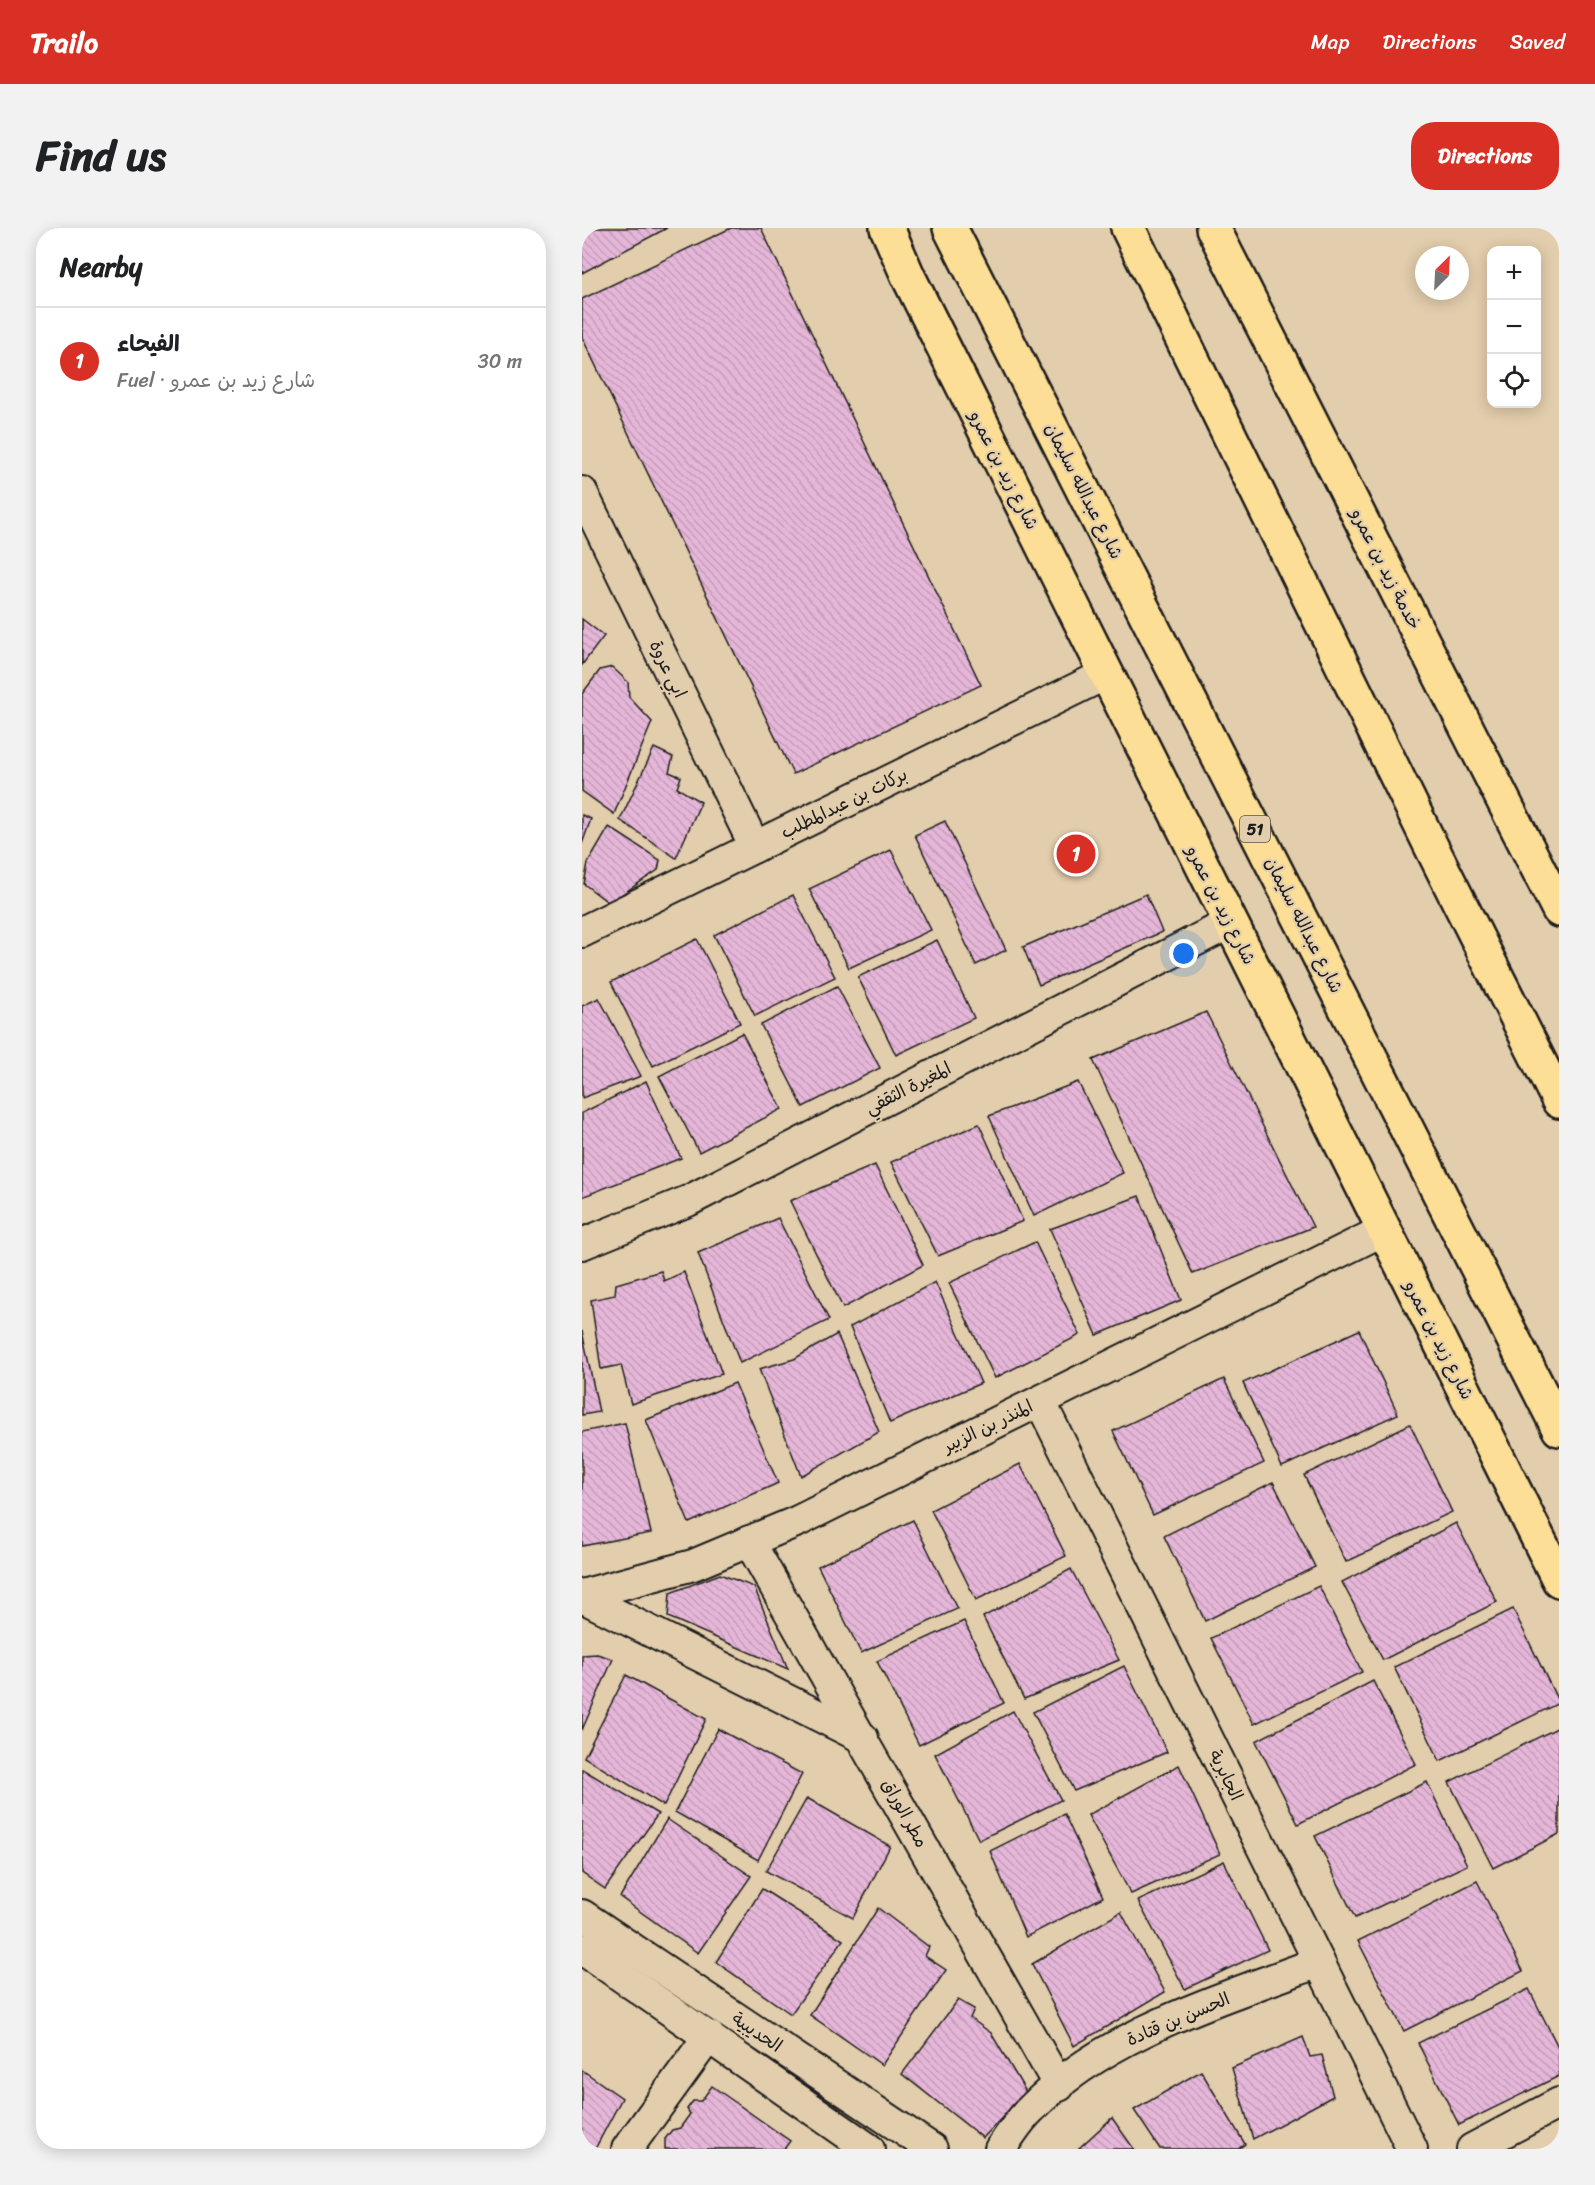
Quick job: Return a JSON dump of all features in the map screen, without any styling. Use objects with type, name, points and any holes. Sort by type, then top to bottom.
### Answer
[{"type":"main road","name":"شارع زيد بن عمرو","points":[[887,228],[908,276],[1559,1580]]},
{"type":"main road","name":"شارع عبدالله سليمان","points":[[950,228],[1559,1429]]},
{"type":"main road","points":[[1128,228],[1430,844],[1559,1101]]},
{"type":"main road","name":"خدمة زيد بن عمرو","points":[[1213,228],[1559,910]]},
{"type":"street","name":"ابي عروة","points":[[582,492],[754,847]]},
{"type":"street","name":"بركات بن عبدالمطلب","points":[[582,932],[1106,674]]},
{"type":"street","name":"المغيرة الثقفي","points":[[582,1244],[688,1201],[1230,923]]},
{"type":"street","name":"المنذر بن الزبير","points":[[582,1596],[693,1564],[798,1521],[1384,1230]]},
{"type":"street","name":"الجابرية","points":[[1040,1401],[1412,2149]]},
{"type":"street","name":"مطر الوراق","points":[[749,1541],[1059,2086]]},
{"type":"street","points":[[582,1596],[863,1738]]},
{"type":"street","name":"الحديبية","points":[[582,1915],[932,2149]]},
{"type":"street","name":"الحديبية","points":[[582,1949],[869,2149]]},
{"type":"street","name":"الحسن بن قتادة","points":[[1000,2149],[1030,2109],[1086,2065],[1139,2032],[1319,1962]]},
{"type":"street","points":[[627,2149],[709,2036]]},
{"type":"street","points":[[1472,2149],[1559,2103]]},
{"type":"building","points":[[582,228],[667,228],[582,273]]},
{"type":"building","points":[[731,228],[761,228],[981,685],[793,774],[582,337],[582,299]]},
{"type":"building","points":[[582,619],[604,636],[582,665]]},
{"type":"building","points":[[612,667],[628,682],[629,697],[652,722],[614,814],[582,791],[582,694],[600,670]]},
{"type":"building","points":[[654,748],[673,757],[669,772],[681,777],[677,788],[701,802],[676,858],[620,820]]},
{"type":"building","points":[[582,815],[591,819],[582,844]]},
{"type":"building","points":[[945,821],[1006,950],[976,965],[915,835]]},
{"type":"building","points":[[609,827],[660,860],[658,870],[609,903],[584,884],[588,863]]},
{"type":"building","points":[[891,850],[931,930],[849,968],[809,889]]},
{"type":"building","points":[[1146,894],[1162,932],[1039,985],[1023,947]]},
{"type":"building","points":[[793,895],[835,977],[755,1016],[714,935]]},
{"type":"building","points":[[697,939],[740,1023],[653,1066],[611,982]]},
{"type":"building","points":[[937,940],[974,1018],[896,1055],[858,977]]},
{"type":"building","points":[[837,986],[880,1068],[803,1107],[761,1025]]},
{"type":"building","points":[[599,998],[641,1076],[582,1098],[582,1006]]},
{"type":"building","points":[[1206,1012],[1313,1227],[1193,1274],[1093,1060]]},
{"type":"building","points":[[742,1033],[782,1109],[699,1152],[659,1076]]},
{"type":"building","points":[[646,1081],[681,1158],[582,1197],[582,1113]]},
{"type":"building","points":[[1078,1082],[1123,1173],[1034,1216],[989,1116]]},
{"type":"building","points":[[979,1124],[1023,1221],[938,1256],[891,1162]]},
{"type":"building","points":[[875,1165],[923,1265],[843,1308],[790,1201]]},
{"type":"building","points":[[1139,1196],[1181,1300],[1097,1335],[1050,1229]]},
{"type":"building","points":[[778,1218],[829,1320],[740,1363],[698,1253]]},
{"type":"building","points":[[1035,1242],[1080,1335],[995,1378],[949,1283]]},
{"type":"building","points":[[661,1271],[664,1281],[684,1272],[722,1374],[631,1404],[621,1365],[601,1369],[591,1300],[615,1295],[616,1284]]},
{"type":"building","points":[[935,1282],[981,1383],[890,1423],[850,1327]]},
{"type":"building","points":[[1359,1330],[1398,1414],[1282,1467],[1243,1383]]},
{"type":"building","points":[[582,1331],[599,1412],[582,1415]]},
{"type":"building","points":[[837,1334],[879,1432],[801,1476],[759,1369],[794,1359]]},
{"type":"building","points":[[1224,1379],[1264,1463],[1153,1515],[1113,1431]]},
{"type":"building","points":[[735,1383],[778,1483],[689,1523],[646,1420]]},
{"type":"building","points":[[625,1423],[651,1533],[582,1546],[582,1432]]},
{"type":"building","points":[[1410,1424],[1452,1512],[1346,1562],[1304,1475]]},
{"type":"building","points":[[1020,1464],[1066,1556],[976,1600],[931,1510]]},
{"type":"building","points":[[1273,1482],[1315,1567],[1205,1621],[1164,1536]]},
{"type":"building","points":[[913,1520],[957,1609],[861,1653],[818,1566]]},
{"type":"building","points":[[1456,1523],[1497,1602],[1383,1660],[1342,1582]]},
{"type":"building","points":[[1071,1569],[1119,1660],[1024,1699],[983,1617]]},
{"type":"building","points":[[720,1574],[754,1587],[788,1669],[668,1617],[670,1593]]},
{"type":"building","points":[[1319,1586],[1362,1672],[1254,1724],[1211,1638]]},
{"type":"building","points":[[1513,1609],[1559,1703],[1440,1761],[1394,1667]]},
{"type":"building","points":[[964,1621],[1004,1703],[919,1745],[877,1661]]},
{"type":"building","points":[[597,1654],[613,1659],[582,1730],[582,1655]]},
{"type":"building","points":[[1124,1666],[1167,1752],[1074,1791],[1033,1712]]},
{"type":"building","points":[[626,1675],[706,1719],[664,1806],[584,1757]]},
{"type":"building","points":[[1373,1681],[1416,1764],[1298,1824],[1256,1741]]},
{"type":"building","points":[[1013,1711],[1061,1800],[979,1840],[935,1754]]},
{"type":"building","points":[[1559,1727],[1559,1834],[1493,1868],[1449,1782]]},
{"type":"building","points":[[718,1729],[802,1774],[758,1860],[675,1812]]},
{"type":"building","points":[[1179,1765],[1220,1854],[1131,1894],[1088,1815]]},
{"type":"building","points":[[582,1769],[658,1814],[605,1889],[582,1873]]},
{"type":"building","points":[[1427,1782],[1467,1865],[1355,1918],[1315,1836]]},
{"type":"building","points":[[807,1798],[890,1846],[853,1918],[766,1871]]},
{"type":"building","points":[[1064,1814],[1103,1897],[1026,1937],[990,1851]]},
{"type":"building","points":[[667,1819],[751,1876],[698,1953],[620,1897]]},
{"type":"building","points":[[1224,1861],[1268,1950],[1185,1989],[1138,1901]]},
{"type":"building","points":[[1477,1881],[1523,1971],[1404,2031],[1358,1941]]},
{"type":"building","points":[[762,1889],[843,1940],[791,2014],[716,1962]]},
{"type":"building","points":[[878,1908],[929,1947],[925,1956],[946,1970],[882,2065],[810,2015]]},
{"type":"building","points":[[1121,1912],[1165,1992],[1074,2046],[1032,1964]]},
{"type":"building","points":[[1529,1989],[1559,2049],[1559,2076],[1459,2125],[1418,2043]]},
{"type":"building","points":[[958,2000],[974,2009],[970,2018],[991,2033],[1026,2092],[983,2138],[902,2074]]},
{"type":"building","points":[[1303,2037],[1310,2057],[1322,2055],[1333,2096],[1253,2139],[1232,2068]]},
{"type":"building","points":[[582,2070],[622,2098],[595,2149],[582,2149]]},
{"type":"building","points":[[1201,2071],[1245,2144],[1238,2149],[1160,2149],[1134,2110]]},
{"type":"building","points":[[712,2086],[790,2141],[784,2149],[665,2149],[665,2139],[672,2130],[680,2128],[690,2114],[687,2109],[693,2101],[701,2101]]},
{"type":"building","points":[[1112,2118],[1134,2149],[1078,2149]]},
{"type":"place","name":"الفيحاء","points":[[1076,854]]}]
